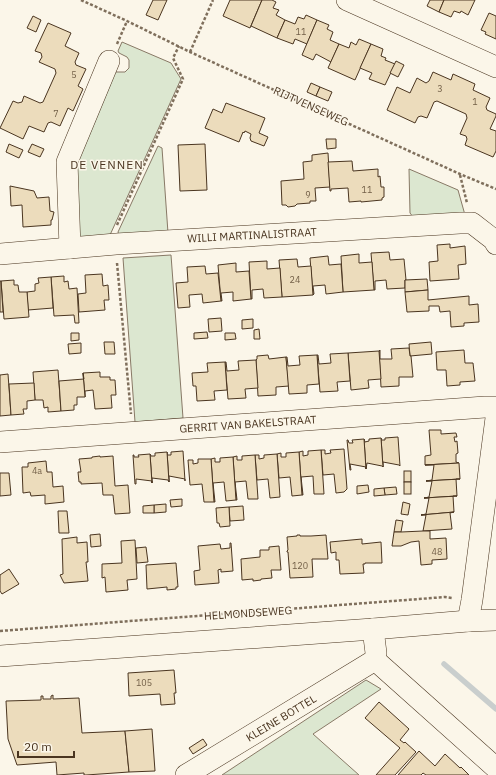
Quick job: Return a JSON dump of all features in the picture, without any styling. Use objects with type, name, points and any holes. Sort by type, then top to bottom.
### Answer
[{"type":"street","points":[[347,0],[496,67]]},
{"type":"street","points":[[70,248],[67,162],[110,61]]},
{"type":"street","points":[[472,223],[494,240],[496,244]]},
{"type":"street","name":"WILLI MARTINALISTRAAT","points":[[0,254],[116,244],[472,223]]},
{"type":"street","name":"GERRIT VAN BAKELSTRAAT","points":[[0,442],[484,406],[496,407]]},
{"type":"street","points":[[468,621],[496,418]]},
{"type":"street","points":[[0,656],[496,620]]},
{"type":"street","points":[[373,629],[376,653],[375,660],[496,768]]},
{"type":"street","name":"KLEINE BOTTEL","points":[[186,775],[375,660]]},
{"type":"path","name":"RIJTVENSEWEG","points":[[81,0],[190,52],[496,189]]},
{"type":"path","points":[[190,52],[213,0]]},
{"type":"path","points":[[110,61],[127,21]]},
{"type":"path","points":[[460,174],[472,223]]},
{"type":"path","name":"HELMONDSEWEG","points":[[0,631],[445,597],[472,600]]},
{"type":"green space","points":[[122,42],[171,63],[181,79],[110,235],[81,237],[77,235],[72,175],[114,72],[125,72],[129,68],[129,60],[118,51]]},
{"type":"green space","points":[[158,146],[162,148],[168,233],[119,236],[118,232]]},
{"type":"green space","points":[[409,169],[458,190],[465,215],[413,217],[410,213]]},
{"type":"green space","points":[[171,255],[183,418],[135,422],[123,258]]},
{"type":"green space","points":[[366,680],[381,689],[313,734],[359,775],[222,775]]},
{"type":"building","points":[[153,0],[167,0],[158,20],[146,15]]},
{"type":"building","points":[[230,0],[262,0],[250,28],[223,16]]},
{"type":"building","points":[[262,0],[272,0],[276,2],[273,8],[279,10],[276,15],[285,20],[277,38],[251,26]]},
{"type":"building","points":[[430,0],[444,0],[439,12],[427,6]]},
{"type":"building","points":[[444,0],[475,0],[468,15],[461,11],[460,13],[454,11],[451,17],[439,12]]},
{"type":"building","points":[[489,13],[496,16],[496,39],[485,34],[486,32],[481,30]]},
{"type":"building","points":[[306,15],[317,20],[307,44],[295,39],[293,44],[277,38],[285,20],[295,24],[298,17],[304,19]]},
{"type":"building","points":[[33,16],[41,20],[36,32],[27,28]]},
{"type":"building","points":[[317,20],[329,25],[327,29],[333,32],[330,40],[339,44],[331,62],[316,54],[313,60],[302,55]]},
{"type":"building","points":[[48,23],[71,33],[65,46],[79,53],[75,62],[76,65],[86,69],[78,86],[83,89],[73,111],[68,108],[60,126],[51,122],[48,123],[44,132],[29,126],[23,139],[0,128],[13,101],[18,103],[22,102],[24,96],[40,103],[43,102],[56,73],[55,69],[39,62],[42,57],[41,53],[35,51]]},
{"type":"building","points":[[359,39],[371,44],[355,80],[328,68],[339,44],[349,48],[351,42],[356,45]]},
{"type":"building","points":[[371,44],[383,49],[381,56],[386,58],[385,60],[395,64],[385,85],[369,79],[372,73],[360,68]]},
{"type":"building","points":[[396,61],[404,65],[398,77],[390,73]]},
{"type":"building","points":[[433,72],[451,80],[453,74],[475,84],[473,90],[490,98],[486,107],[487,110],[496,114],[490,129],[496,131],[496,151],[493,157],[465,145],[467,139],[466,136],[460,134],[467,118],[466,114],[437,101],[434,102],[427,118],[421,116],[418,117],[415,123],[387,110],[397,87],[410,93],[417,78],[426,83],[429,81]]},
{"type":"building","points":[[311,83],[320,87],[316,96],[307,92]]},
{"type":"building","points":[[320,87],[332,92],[328,101],[316,96]]},
{"type":"building","points":[[226,103],[265,118],[259,133],[268,137],[264,146],[251,141],[251,134],[245,131],[244,133],[243,132],[239,142],[205,128],[213,109],[222,113]]},
{"type":"building","points":[[326,139],[336,139],[336,148],[327,149]]},
{"type":"building","points":[[9,144],[23,150],[19,158],[6,152]]},
{"type":"building","points":[[32,144],[44,149],[40,157],[28,152]]},
{"type":"building","points":[[205,144],[207,190],[180,191],[178,145]]},
{"type":"building","points":[[328,153],[330,187],[315,188],[316,201],[310,201],[310,203],[297,204],[295,206],[288,207],[286,205],[282,205],[281,181],[304,179],[303,162],[312,161],[312,155]]},
{"type":"building","points":[[352,161],[353,171],[378,169],[378,177],[380,176],[381,187],[384,187],[384,197],[382,200],[349,202],[348,188],[331,189],[330,191],[328,162]]},
{"type":"building","points":[[10,186],[34,191],[37,198],[49,197],[50,211],[54,212],[51,225],[23,227],[22,205],[11,206]]},
{"type":"building","points":[[450,244],[450,248],[465,246],[466,264],[458,265],[459,279],[430,281],[429,262],[438,261],[437,245]]},
{"type":"building","points":[[389,252],[390,260],[404,259],[406,280],[405,288],[387,289],[386,280],[375,281],[374,290],[371,253]]},
{"type":"building","points":[[359,254],[359,263],[372,262],[374,290],[343,292],[341,256]]},
{"type":"building","points":[[328,256],[329,265],[341,264],[343,292],[326,294],[325,285],[313,286],[313,295],[310,258]]},
{"type":"building","points":[[297,259],[298,267],[311,266],[313,295],[282,297],[279,260]]},
{"type":"building","points":[[267,261],[267,269],[280,268],[282,297],[264,298],[263,289],[252,290],[251,299],[249,262]]},
{"type":"building","points":[[236,263],[236,272],[249,271],[251,299],[233,301],[233,292],[221,293],[221,301],[218,265]]},
{"type":"building","points":[[205,266],[206,274],[218,273],[221,301],[203,303],[202,294],[189,295],[190,307],[178,308],[176,283],[188,282],[187,267]]},
{"type":"building","points":[[102,274],[103,286],[108,285],[109,300],[104,300],[105,310],[79,312],[78,294],[86,293],[85,275]]},
{"type":"building","points":[[64,276],[64,282],[68,281],[69,289],[77,288],[79,323],[75,323],[74,315],[54,316],[51,277]]},
{"type":"building","points":[[51,277],[53,308],[28,310],[27,292],[35,291],[35,284],[39,283],[38,278]]},
{"type":"building","points":[[427,279],[428,290],[405,292],[405,280]]},
{"type":"building","points":[[14,280],[14,285],[18,285],[19,292],[27,292],[29,317],[4,319],[1,281]]},
{"type":"building","points":[[1,281],[3,312],[0,312]]},
{"type":"building","points":[[428,290],[428,300],[469,296],[469,305],[478,304],[479,322],[464,323],[464,326],[451,327],[450,311],[440,312],[439,306],[429,306],[429,311],[407,312],[405,292]]},
{"type":"building","points":[[221,318],[222,331],[209,332],[208,319]]},
{"type":"building","points":[[253,319],[253,328],[242,329],[242,320]]},
{"type":"building","points":[[259,329],[260,339],[254,339],[254,330]]},
{"type":"building","points":[[207,332],[208,338],[194,339],[194,333]]},
{"type":"building","points":[[71,333],[79,333],[79,340],[71,341]]},
{"type":"building","points":[[225,333],[235,333],[236,339],[225,340]]},
{"type":"building","points":[[104,342],[114,342],[115,354],[105,354]]},
{"type":"building","points":[[431,342],[432,354],[410,356],[409,344]]},
{"type":"building","points":[[81,343],[81,353],[69,354],[68,344]]},
{"type":"building","points":[[409,348],[413,377],[399,377],[399,386],[381,387],[379,351],[380,350],[380,359],[392,359],[391,349]]},
{"type":"building","points":[[464,350],[465,363],[473,363],[475,381],[460,382],[460,385],[447,386],[446,370],[437,370],[436,352]]},
{"type":"building","points":[[379,351],[381,379],[368,380],[369,388],[351,390],[348,353]]},
{"type":"building","points":[[348,353],[350,381],[337,382],[338,391],[320,392],[317,355],[319,364],[331,363],[330,354]]},
{"type":"building","points":[[268,355],[269,359],[286,357],[289,386],[276,387],[276,395],[258,396],[256,360],[257,356]]},
{"type":"building","points":[[317,355],[319,384],[307,385],[307,393],[289,394],[286,357],[288,366],[300,365],[299,356]]},
{"type":"building","points":[[256,360],[258,388],[245,389],[246,398],[228,399],[225,362],[227,371],[239,370],[238,361]]},
{"type":"building","points":[[225,362],[227,390],[214,391],[215,400],[197,401],[196,386],[193,386],[192,373],[208,372],[207,363]]},
{"type":"building","points":[[58,370],[61,411],[48,412],[48,407],[44,408],[43,400],[35,400],[33,372]]},
{"type":"building","points":[[100,372],[100,377],[110,377],[110,380],[115,380],[116,395],[111,395],[112,408],[95,409],[93,390],[85,391],[85,397],[83,373]]},
{"type":"building","points":[[8,374],[11,415],[0,416],[0,375]]},
{"type":"building","points":[[84,379],[85,397],[77,397],[77,405],[74,405],[74,410],[61,411],[59,381]]},
{"type":"building","points":[[34,383],[35,400],[27,401],[27,409],[23,409],[24,414],[11,415],[9,384]]},
{"type":"building","points":[[429,430],[441,430],[441,434],[456,433],[457,437],[454,437],[455,442],[457,441],[458,453],[456,454],[456,462],[459,463],[425,465],[425,456],[431,455]]},
{"type":"building","points":[[398,437],[400,466],[383,462],[383,467],[381,440],[385,440],[385,438]]},
{"type":"building","points":[[381,438],[383,467],[367,463],[366,469],[364,439],[365,442],[369,441],[369,439]]},
{"type":"building","points":[[364,439],[366,467],[350,464],[350,470],[347,440],[349,443],[353,443],[352,440]]},
{"type":"building","points":[[344,449],[347,489],[344,492],[336,493],[334,474],[323,475],[321,450],[325,450],[325,454],[331,453],[330,450]]},
{"type":"building","points":[[321,450],[324,494],[314,494],[313,476],[301,477],[302,495],[299,452],[303,451],[303,456],[308,455],[308,451]]},
{"type":"building","points":[[183,451],[185,479],[169,476],[169,482],[167,455],[171,455],[171,452]]},
{"type":"building","points":[[167,452],[169,482],[168,480],[152,478],[152,483],[150,454],[151,456],[155,456],[155,453]]},
{"type":"building","points":[[299,452],[302,495],[292,496],[290,477],[279,478],[277,454],[281,453],[281,457],[286,457],[286,453]]},
{"type":"building","points":[[150,454],[152,481],[136,479],[135,484],[133,455],[134,457],[139,457],[138,455]]},
{"type":"building","points":[[277,454],[280,497],[270,498],[268,479],[257,480],[255,455],[259,455],[259,459],[264,458],[264,455]]},
{"type":"building","points":[[255,455],[258,499],[248,499],[246,481],[235,482],[236,500],[233,457],[237,456],[237,460],[242,460],[242,456]]},
{"type":"building","points":[[113,456],[115,486],[128,485],[130,513],[115,514],[113,495],[103,495],[102,483],[81,484],[81,482],[79,482],[78,472],[81,472],[79,459]]},
{"type":"building","points":[[233,457],[236,500],[226,501],[224,482],[213,483],[214,502],[211,459],[215,458],[215,462],[220,462],[220,458]]},
{"type":"building","points":[[198,459],[211,459],[214,502],[204,502],[202,484],[190,485],[188,460],[193,460],[193,464],[198,463]]},
{"type":"building","points":[[46,461],[47,472],[52,472],[53,487],[63,486],[64,502],[45,504],[45,495],[31,496],[30,492],[23,493],[22,467],[28,467],[28,463]]},
{"type":"building","points":[[459,463],[460,479],[426,481],[432,480],[434,465],[425,465]]},
{"type":"building","points":[[404,471],[411,471],[411,482],[404,482]]},
{"type":"building","points":[[0,473],[9,473],[11,495],[0,496]]},
{"type":"building","points":[[456,479],[457,496],[424,498],[429,497],[432,481],[426,481]]},
{"type":"building","points":[[404,482],[411,482],[411,494],[404,494]]},
{"type":"building","points":[[368,485],[369,492],[357,494],[357,486]]},
{"type":"building","points":[[396,487],[397,494],[385,495],[384,488]]},
{"type":"building","points":[[384,488],[385,495],[374,496],[374,489]]},
{"type":"building","points":[[453,496],[454,512],[421,515],[426,514],[429,498],[424,498]]},
{"type":"building","points":[[182,499],[182,506],[171,507],[170,500]]},
{"type":"building","points":[[403,502],[410,504],[408,515],[401,514]]},
{"type":"building","points":[[166,504],[166,512],[154,513],[154,505]]},
{"type":"building","points":[[154,505],[154,513],[143,513],[143,506]]},
{"type":"building","points":[[243,506],[244,520],[230,521],[229,507]]},
{"type":"building","points":[[229,507],[230,526],[220,527],[219,523],[217,523],[216,508]]},
{"type":"building","points":[[58,511],[67,511],[69,533],[59,533]]},
{"type":"building","points":[[454,512],[450,513],[452,529],[423,531],[426,515],[421,515]]},
{"type":"building","points":[[396,520],[403,521],[401,532],[394,532]]},
{"type":"building","points":[[430,531],[430,539],[446,538],[447,559],[432,560],[432,564],[421,565],[419,541],[401,546],[392,546],[394,532]]},
{"type":"building","points":[[100,534],[101,546],[91,547],[90,535]]},
{"type":"building","points":[[297,535],[326,535],[328,559],[312,559],[313,577],[290,578],[287,537]]},
{"type":"building","points":[[77,537],[77,543],[87,542],[88,562],[86,562],[88,581],[64,583],[60,575],[63,574],[62,539]]},
{"type":"building","points":[[362,539],[362,544],[381,542],[382,563],[363,564],[364,573],[340,574],[339,560],[336,560],[336,552],[331,553],[330,542]]},
{"type":"building","points":[[135,540],[137,579],[127,580],[128,590],[106,592],[105,577],[102,578],[102,564],[122,563],[121,541]]},
{"type":"building","points":[[230,543],[233,571],[221,572],[221,569],[218,570],[219,583],[195,585],[194,571],[200,570],[198,546],[220,544],[221,549],[230,548]]},
{"type":"building","points":[[279,546],[281,570],[271,570],[272,578],[253,581],[253,579],[242,580],[241,559],[260,557],[260,550],[269,550],[269,547]]},
{"type":"building","points":[[146,547],[148,562],[137,563],[136,548]]},
{"type":"building","points":[[176,563],[178,587],[176,587],[176,589],[167,590],[167,587],[147,589],[146,565]]},
{"type":"building","points":[[9,569],[19,584],[2,594],[0,591],[0,575]]},
{"type":"building","points":[[174,670],[176,693],[174,693],[175,704],[161,705],[160,694],[129,696],[128,673]]},
{"type":"building","points":[[53,695],[53,699],[79,698],[82,733],[125,731],[129,772],[86,775],[84,775],[84,773],[57,775],[56,762],[17,765],[8,739],[6,701],[41,700],[41,696],[43,696],[43,699],[51,699],[51,696]]},
{"type":"building","points":[[379,702],[409,729],[400,740],[404,743],[405,742],[416,752],[395,775],[376,775],[400,748],[365,718]]},
{"type":"building","points":[[152,729],[155,771],[129,772],[125,731]]},
{"type":"building","points":[[203,739],[207,745],[193,754],[189,748]]},
{"type":"building","points":[[419,751],[435,766],[445,754],[469,775],[426,775],[423,773],[421,775],[398,775]]},
{"type":"waterway","points":[[444,664],[496,709]]},
{"type":"district","name":"DE VENNEN","points":[[107,164]]}]
